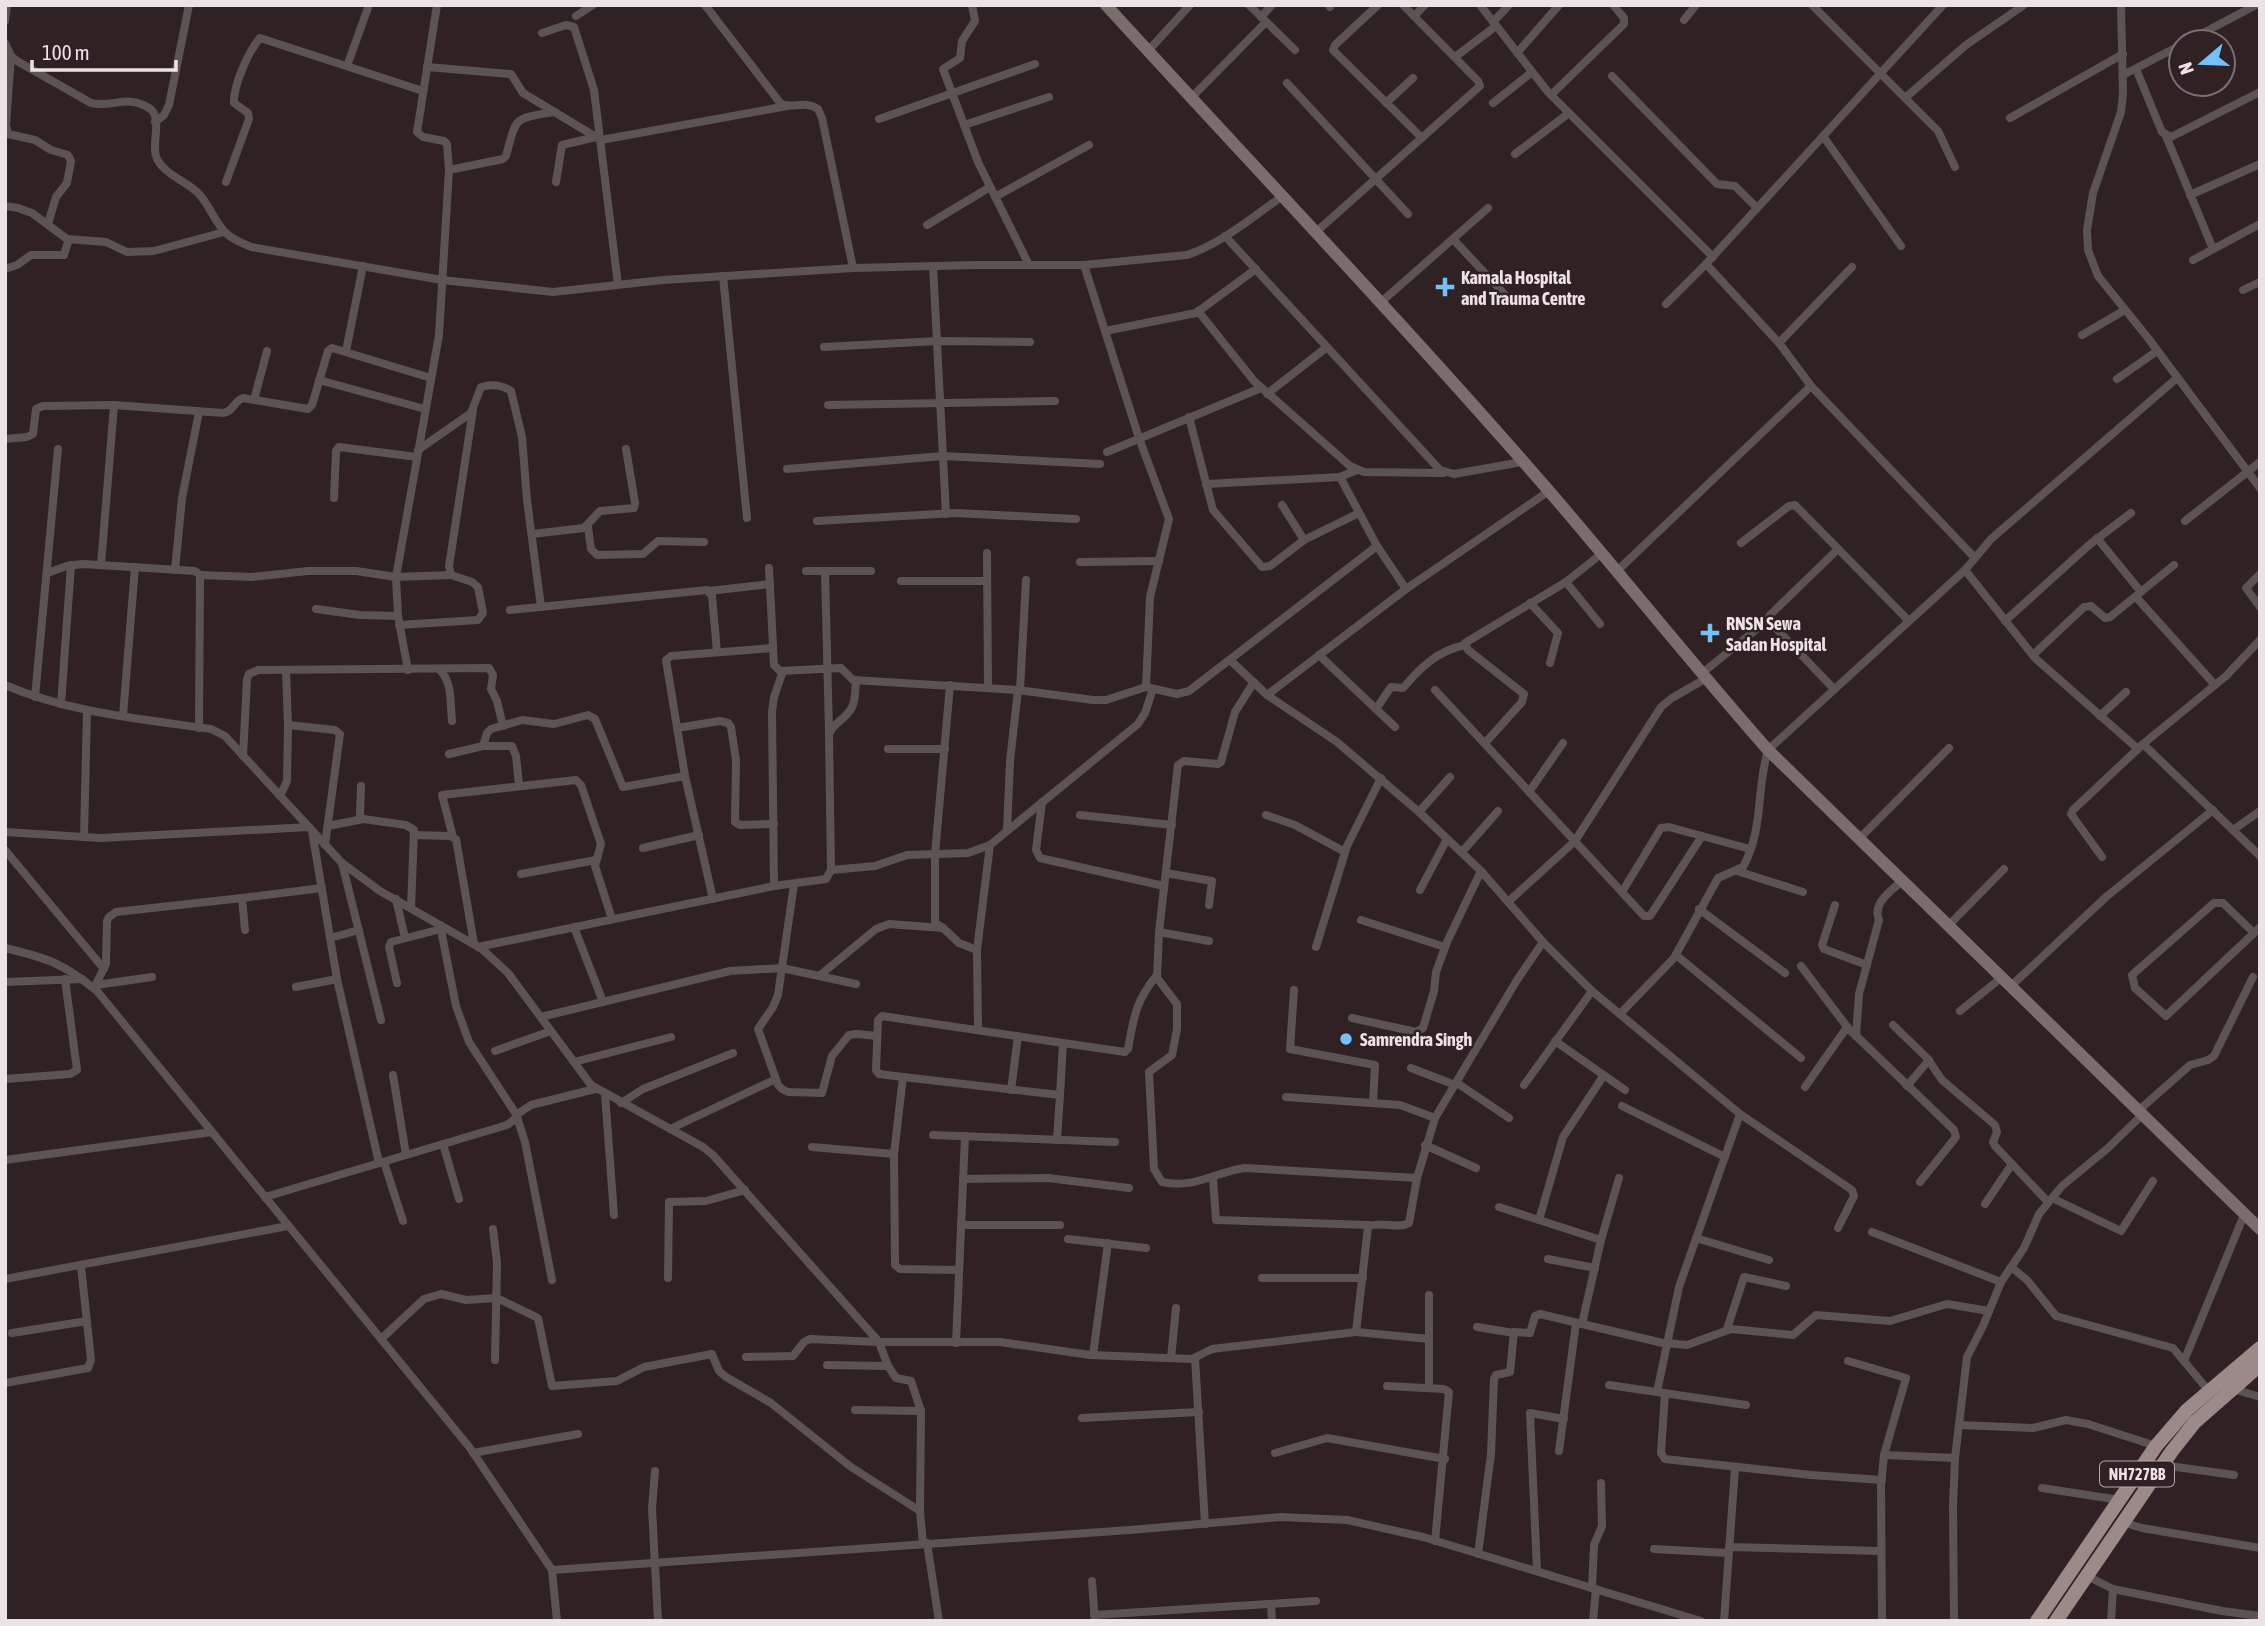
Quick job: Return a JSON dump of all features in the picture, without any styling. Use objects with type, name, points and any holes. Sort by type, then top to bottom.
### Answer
[{"type":"highway","name":"NH727BB","points":[[2037,1621],[2156,1446],[2208,1390],[2260,1348]]},
{"type":"highway","name":"NH727BB","points":[[2058,1618],[2122,1522],[2195,1422],[2260,1364]]},
{"type":"highway","points":[[2046,1607],[2058,1618]]},
{"type":"main road","points":[[1106,5],[1316,232],[1549,491],[1768,750],[2260,1229]]},
{"type":"street","points":[[5,21],[7,5]]},
{"type":"street","points":[[155,122],[164,115],[169,105],[190,5]]},
{"type":"street","points":[[347,66],[369,5]]},
{"type":"street","points":[[408,670],[398,621],[396,577],[440,325],[449,170],[444,141],[417,132],[437,5]]},
{"type":"street","points":[[576,16],[593,5]]},
{"type":"street","points":[[705,5],[776,99],[787,106]]},
{"type":"street","points":[[972,5],[975,21],[962,41],[962,55],[943,69],[990,187],[1029,265]]},
{"type":"street","points":[[1148,51],[1190,5]]},
{"type":"street","points":[[1249,5],[1295,50]]},
{"type":"street","points":[[1192,97],[1263,20],[1272,5]]},
{"type":"street","points":[[1378,5],[1335,45],[1333,50],[1422,138]]},
{"type":"street","points":[[1316,232],[1480,86],[1403,5]]},
{"type":"street","points":[[1414,16],[1425,5]]},
{"type":"street","points":[[1480,5],[1551,95],[1713,257]]},
{"type":"street","points":[[1455,57],[1494,24],[1508,5]]},
{"type":"street","points":[[1517,53],[1559,5]]},
{"type":"street","points":[[1684,20],[1696,5]]},
{"type":"street","points":[[1812,5],[1938,131],[1955,167]]},
{"type":"street","points":[[1666,304],[1713,257],[1943,5]]},
{"type":"street","points":[[1905,98],[1966,45],[2024,5]]},
{"type":"street","points":[[2121,5],[2121,111],[2093,193],[2087,238],[2098,276],[2260,488]]},
{"type":"street","points":[[2212,28],[2256,5]]},
{"type":"street","points":[[1551,95],[1624,24],[1625,18],[1619,7]]},
{"type":"street","points":[[542,33],[566,25],[574,27],[594,90],[618,285]]},
{"type":"street","points":[[226,182],[249,119],[248,113],[234,103],[235,92],[257,41],[263,38],[423,91]]},
{"type":"street","points":[[5,43],[11,56],[6,119],[8,134],[35,140],[70,157],[67,183],[56,197],[48,224]]},
{"type":"street","points":[[2123,75],[2167,52]]},
{"type":"street","points":[[2010,118],[2123,54]]},
{"type":"street","points":[[11,56],[91,103],[130,100],[150,108],[155,117],[157,159],[162,166],[200,195],[225,232],[235,240],[251,247],[442,281],[536,292],[852,268],[1084,265],[1186,255],[1207,247],[1283,196]]},
{"type":"street","points":[[879,119],[1035,64]]},
{"type":"street","points":[[427,67],[511,74],[523,93],[598,139]]},
{"type":"street","points":[[2136,69],[2213,249]]},
{"type":"street","points":[[1493,103],[1532,72]]},
{"type":"street","points":[[1612,76],[1717,184],[1734,186],[1758,208]]},
{"type":"street","points":[[1386,103],[1413,78]]},
{"type":"street","points":[[1287,83],[1408,214]]},
{"type":"street","points":[[2166,136],[2176,136],[2260,92]]},
{"type":"street","points":[[964,125],[1049,97]]},
{"type":"street","points":[[556,182],[562,145],[804,103],[812,105],[818,109],[822,118],[852,268]]},
{"type":"street","points":[[449,170],[503,159],[519,119],[554,112]]},
{"type":"street","points":[[1515,153],[1569,113]]},
{"type":"street","points":[[1823,136],[1901,246]]},
{"type":"street","points":[[995,197],[1089,145]]},
{"type":"street","points":[[2190,195],[2260,164]]},
{"type":"street","points":[[927,225],[990,187]]},
{"type":"street","points":[[5,206],[32,213],[69,239],[106,242],[127,252],[141,253],[225,232]]},
{"type":"street","points":[[1380,303],[1488,208]]},
{"type":"street","points":[[2193,260],[2260,224]]},
{"type":"street","points":[[1225,236],[1440,470],[1446,473]]},
{"type":"street","points":[[5,269],[17,265],[31,255],[64,255],[69,239]]},
{"type":"street","points":[[1452,239],[1507,297]]},
{"type":"street","points":[[1706,264],[1779,343],[1811,386],[1975,558]]},
{"type":"street","points":[[831,870],[875,866],[900,856],[968,853],[990,845],[1138,724],[1145,713],[1150,688],[1150,605],[1170,519],[1139,438],[1084,265]]},
{"type":"street","points":[[346,351],[363,266]]},
{"type":"street","points":[[933,266],[946,514]]},
{"type":"street","points":[[1779,343],[1852,267]]},
{"type":"street","points":[[1105,331],[1199,311],[1256,269]]},
{"type":"street","points":[[723,276],[747,518]]},
{"type":"street","points":[[2243,290],[2260,282]]},
{"type":"street","points":[[2082,335],[2125,310]]},
{"type":"street","points":[[1199,311],[1264,391],[1357,470]]},
{"type":"street","points":[[824,346],[937,341],[1030,342]]},
{"type":"street","points":[[1107,452],[1189,417],[1264,391],[1327,346]]},
{"type":"street","points":[[5,439],[33,434],[35,413],[39,407],[114,405],[227,413],[240,399],[308,409],[312,405],[330,349],[335,348],[431,378]]},
{"type":"street","points":[[254,400],[267,351]]},
{"type":"street","points":[[2117,379],[2157,351]]},
{"type":"street","points":[[1620,1014],[1676,955],[1718,878],[1737,872],[1743,867],[1759,821],[1760,781],[1768,750],[1965,570],[1991,539],[2177,378]]},
{"type":"street","points":[[319,380],[425,410]]},
{"type":"street","points":[[451,575],[449,566],[478,391],[487,385],[504,386],[514,396],[522,437],[541,607]]},
{"type":"street","points":[[1616,572],[1811,386]]},
{"type":"street","points":[[828,405],[1055,401]]},
{"type":"street","points":[[102,565],[114,405]]},
{"type":"street","points":[[334,498],[336,452],[340,447],[418,454],[474,408]]},
{"type":"street","points":[[175,570],[182,498],[199,412]]},
{"type":"street","points":[[1189,417],[1213,510],[1262,567],[1270,566],[1304,540],[1359,513]]},
{"type":"street","points":[[35,697],[58,449]]},
{"type":"street","points":[[626,449],[635,506],[631,509],[600,511],[588,527],[591,549],[597,555],[643,554],[658,541],[704,542]]},
{"type":"street","points":[[787,469],[943,457],[1100,464]]},
{"type":"street","points":[[1206,484],[1340,477],[1357,470],[1454,474],[1522,461]]},
{"type":"street","points":[[2185,522],[2260,461]]},
{"type":"street","points":[[1340,477],[1377,546],[1406,589]]},
{"type":"street","points":[[1267,695],[1406,589],[1549,491]]},
{"type":"street","points":[[1282,505],[1304,540]]},
{"type":"street","points":[[1741,543],[1792,505],[1798,507],[1908,620]]},
{"type":"street","points":[[2005,621],[2097,538],[2131,513]]},
{"type":"street","points":[[817,521],[946,514],[1076,519]]},
{"type":"street","points":[[532,534],[588,527]]},
{"type":"street","points":[[2097,538],[2138,594],[2215,685]]},
{"type":"street","points":[[769,568],[776,669],[783,671],[841,668],[850,679],[856,680],[1019,690],[1101,700],[1150,688],[1183,694],[1377,546]]},
{"type":"street","points":[[1508,902],[1575,841],[1661,707],[1703,676],[1768,620],[1838,548]]},
{"type":"street","points":[[987,552],[988,688]]},
{"type":"street","points":[[1465,645],[1466,641],[1566,582],[1601,554]]},
{"type":"street","points":[[1080,562],[1159,561]]},
{"type":"street","points":[[61,704],[71,565]]},
{"type":"street","points":[[47,573],[71,565],[102,565],[195,571],[200,575],[252,577],[308,571],[356,571],[396,577],[451,575],[478,587],[483,613],[478,620],[398,621],[316,609]]},
{"type":"street","points":[[2032,655],[2084,607],[2091,606],[2107,618],[2174,565]]},
{"type":"street","points":[[123,716],[135,567]]},
{"type":"street","points":[[1965,570],[2032,655],[2100,716],[2213,810],[2260,856]]},
{"type":"street","points":[[806,571],[871,571]]},
{"type":"street","points":[[476,945],[774,886],[826,879],[831,870],[825,571]]},
{"type":"street","points":[[2260,574],[2246,590],[2260,607]]},
{"type":"street","points":[[199,728],[200,575]]},
{"type":"street","points":[[1007,830],[1010,761],[1019,690],[1026,580]]},
{"type":"street","points":[[901,581],[987,581]]},
{"type":"street","points":[[1566,582],[1600,624]]},
{"type":"street","points":[[510,610],[770,584]]},
{"type":"street","points":[[709,591],[712,596],[717,652]]},
{"type":"street","points":[[1530,603],[1558,633],[1550,663]]},
{"type":"street","points":[[1768,620],[1834,689]]},
{"type":"street","points":[[2102,857],[2071,814],[2073,810],[2140,747],[2215,685],[2260,640]]},
{"type":"street","points":[[1376,709],[1391,687],[1403,688],[1432,657],[1450,648],[1465,645]]},
{"type":"street","points":[[1465,645],[1524,694],[1522,702],[1485,743]]},
{"type":"street","points":[[713,899],[685,776],[666,660],[671,656],[773,648]]},
{"type":"street","points":[[1319,655],[1395,727]]},
{"type":"street","points":[[1230,660],[1267,695],[1337,742],[1381,778],[1462,852],[1543,942],[1592,991],[1740,1114],[1854,1193],[1838,1228]]},
{"type":"street","points":[[439,669],[445,675],[450,690],[452,721]]},
{"type":"street","points":[[243,756],[249,674],[258,670],[491,670],[491,689],[503,726]]},
{"type":"street","points":[[280,796],[288,781],[286,670]]},
{"type":"street","points":[[774,886],[772,704],[783,671]]},
{"type":"street","points":[[829,733],[832,726],[852,708],[856,680]]},
{"type":"street","points":[[1254,682],[1235,712],[1221,762],[1184,761],[1178,765],[1159,932],[1157,975],[1158,982],[1178,1006],[1173,1053],[1149,1072],[1154,1169],[1162,1182],[1176,1186],[1245,1168],[1416,1178]]},
{"type":"street","points":[[5,685],[35,697],[87,711],[211,729],[225,736],[342,863],[361,878],[441,927],[476,945],[508,973],[595,1089],[703,1147],[745,1190],[879,1342],[888,1366],[896,1378],[911,1381],[921,1411],[920,1511],[939,1621]]},
{"type":"street","points":[[950,685],[935,854],[935,923],[959,943],[977,950]]},
{"type":"street","points":[[1435,690],[1644,916],[1650,916],[1702,836]]},
{"type":"street","points":[[2100,716],[2126,692]]},
{"type":"street","points":[[84,838],[87,711]]},
{"type":"street","points":[[483,746],[487,733],[522,720],[554,724],[588,715],[595,719],[623,787],[685,776]]},
{"type":"street","points":[[677,728],[720,721],[729,723],[735,752],[735,822],[740,825],[774,824]]},
{"type":"street","points":[[288,725],[335,730],[340,734],[325,845]]},
{"type":"street","points":[[1529,792],[1563,743]]},
{"type":"street","points":[[449,754],[483,746],[512,746],[516,756],[519,785]]},
{"type":"street","points":[[888,749],[945,748]]},
{"type":"street","points":[[1859,839],[1949,748]]},
{"type":"street","points":[[1419,813],[1450,777]]},
{"type":"street","points":[[1316,947],[1345,852],[1381,778]]},
{"type":"street","points":[[476,945],[458,843],[453,836],[442,795],[572,779],[578,781],[601,844],[596,860],[612,919]]},
{"type":"street","points":[[361,786],[359,809],[363,819]]},
{"type":"street","points":[[1042,802],[1036,850],[1040,858],[1164,886]]},
{"type":"street","points":[[1960,1010],[2006,982],[2213,810]]},
{"type":"street","points":[[1462,852],[1498,811]]},
{"type":"street","points":[[2233,830],[2260,811]]},
{"type":"street","points":[[1080,815],[1172,825]]},
{"type":"street","points":[[1266,815],[1295,825],[1345,852]]},
{"type":"street","points":[[328,826],[363,819],[411,827],[415,835],[411,908]]},
{"type":"street","points":[[1622,892],[1661,828],[1669,827],[1750,849]]},
{"type":"street","points":[[5,832],[84,838],[311,829]]},
{"type":"street","points":[[311,829],[337,979],[382,1163],[403,1221]]},
{"type":"street","points":[[415,835],[453,836]]},
{"type":"street","points":[[643,848],[699,835]]},
{"type":"street","points":[[1420,890],[1447,839]]},
{"type":"street","points":[[978,1030],[977,950],[990,845]]},
{"type":"street","points":[[5,850],[104,969]]},
{"type":"street","points":[[521,874],[596,860]]},
{"type":"street","points":[[342,863],[381,1020]]},
{"type":"street","points":[[1948,926],[2004,869]]},
{"type":"street","points":[[1352,1018],[1420,1031],[1423,1028],[1434,991],[1433,980],[1445,947],[1481,871]]},
{"type":"street","points":[[1737,872],[1803,892]]},
{"type":"street","points":[[1166,873],[1212,881],[1209,905]]},
{"type":"street","points":[[1856,1037],[1859,994],[1880,919],[1877,913],[1879,904],[1902,881]]},
{"type":"street","points":[[794,884],[776,1002],[758,1029],[776,1079],[782,1089],[788,1092],[820,1094],[832,1056],[849,1035],[877,1036]]},
{"type":"street","points":[[95,987],[104,969],[107,921],[112,914],[322,888]]},
{"type":"street","points":[[242,898],[245,930]]},
{"type":"street","points":[[396,899],[405,937]]},
{"type":"street","points":[[2214,903],[2223,903],[2257,930],[2166,1016],[2135,988],[2132,975],[2214,903]]},
{"type":"street","points":[[1835,905],[1822,945],[1824,949],[1867,965]]},
{"type":"street","points":[[1699,909],[1785,973]]},
{"type":"street","points":[[1361,920],[1445,947]]},
{"type":"street","points":[[819,976],[882,926],[889,924],[943,928]]},
{"type":"street","points":[[397,983],[390,944],[441,927]]},
{"type":"street","points":[[441,927],[456,1006],[469,1042],[516,1115],[525,1142],[552,1280]]},
{"type":"street","points":[[574,927],[603,1002]]},
{"type":"street","points":[[330,939],[359,930]]},
{"type":"street","points":[[1159,932],[1209,942]]},
{"type":"street","points":[[1213,1178],[1216,1220],[1407,1225],[1416,1178],[1435,1118],[1517,980],[1543,942]]},
{"type":"street","points":[[5,948],[43,957],[72,970],[95,987],[473,1453],[552,1570],[557,1621]]},
{"type":"street","points":[[1676,955],[1801,1058]]},
{"type":"street","points":[[1801,966],[1856,1037],[1955,1130],[1956,1134],[1920,1182]]},
{"type":"street","points":[[541,1017],[716,973],[782,968],[856,984]]},
{"type":"street","points":[[1060,1096],[877,1073],[877,1020],[882,1016],[1125,1052],[1140,998],[1157,975]]},
{"type":"street","points":[[95,987],[152,976]]},
{"type":"street","points":[[1954,1621],[1955,1458],[1967,1357],[2001,1282],[2024,1248],[2039,1214],[2050,1200],[2190,1065],[2214,1056],[2253,976]]},
{"type":"street","points":[[5,1079],[70,1074],[78,1070],[65,979]]},
{"type":"street","points":[[5,982],[82,979]]},
{"type":"street","points":[[296,987],[337,979]]},
{"type":"street","points":[[1294,990],[1290,1049],[1375,1065],[1373,1103]]},
{"type":"street","points":[[1524,1085],[1592,991]]},
{"type":"street","points":[[1893,1025],[1929,1060],[1942,1080],[1995,1125],[1997,1132],[1993,1142],[2050,1200],[2120,1231],[2153,1181]]},
{"type":"street","points":[[1805,1087],[1848,1028]]},
{"type":"street","points":[[495,1051],[551,1031]]},
{"type":"street","points":[[1011,1090],[1018,1036]]},
{"type":"street","points":[[574,1062],[671,1037]]},
{"type":"street","points":[[1555,1041],[1625,1090]]},
{"type":"street","points":[[1057,1140],[1063,1043]]},
{"type":"street","points":[[621,1103],[643,1089],[733,1053]]},
{"type":"street","points":[[1907,1086],[1929,1060]]},
{"type":"street","points":[[1411,1068],[1456,1084],[1509,1118]]},
{"type":"street","points":[[393,1075],[406,1155]]},
{"type":"street","points":[[1539,1220],[1563,1137],[1604,1075]]},
{"type":"street","points":[[902,1077],[894,1154],[896,1268],[959,1270]]},
{"type":"street","points":[[670,1129],[776,1079]]},
{"type":"street","points":[[265,1197],[507,1125],[531,1105],[595,1089]]},
{"type":"street","points":[[606,1094],[614,1215]]},
{"type":"street","points":[[1286,1097],[1406,1107],[1435,1118]]},
{"type":"street","points":[[1622,1106],[1725,1157]]},
{"type":"street","points":[[1740,1114],[1679,1287],[1667,1344],[1661,1393],[1662,1457],[1735,1468],[1882,1480]]},
{"type":"street","points":[[5,1160],[212,1132]]},
{"type":"street","points":[[933,1135],[1115,1142]]},
{"type":"street","points":[[956,1343],[965,1136]]},
{"type":"street","points":[[443,1144],[458,1199]]},
{"type":"street","points":[[1425,1145],[1476,1168]]},
{"type":"street","points":[[812,1147],[894,1154]]},
{"type":"street","points":[[1985,1204],[2012,1164]]},
{"type":"street","points":[[963,1179],[1048,1178],[1129,1188]]},
{"type":"street","points":[[1559,1451],[1579,1323],[1619,1178]]},
{"type":"street","points":[[668,1278],[669,1202],[706,1201],[745,1190]]},
{"type":"street","points":[[1499,1207],[1601,1240]]},
{"type":"street","points":[[2184,1362],[2244,1215]]},
{"type":"street","points":[[961,1225],[1060,1225]]},
{"type":"street","points":[[1356,1332],[1369,1225]]},
{"type":"street","points":[[5,1279],[288,1226]]},
{"type":"street","points":[[493,1229],[497,1264],[495,1360]]},
{"type":"street","points":[[1872,1232],[2001,1282]]},
{"type":"street","points":[[1696,1238],[1769,1260]]},
{"type":"street","points":[[1069,1239],[1146,1248]]},
{"type":"street","points":[[1093,1355],[1108,1243]]},
{"type":"street","points":[[1548,1259],[1595,1268]]},
{"type":"street","points":[[5,1383],[88,1368],[91,1360],[81,1266]]},
{"type":"street","points":[[2011,1267],[2027,1280],[2051,1310],[2062,1319],[2107,1328],[2169,1346],[2208,1390]]},
{"type":"street","points":[[1727,1329],[1744,1277],[1786,1286]]},
{"type":"street","points":[[1262,1278],[1363,1278]]},
{"type":"street","points":[[381,1339],[428,1297],[447,1294],[466,1300],[497,1298],[538,1318],[552,1386],[617,1381],[643,1367],[712,1354],[719,1371],[726,1377],[771,1404],[851,1467],[920,1511]]},
{"type":"street","points":[[1429,1295],[1429,1388]]},
{"type":"street","points":[[1477,1327],[1530,1333],[1537,1314],[1667,1344],[1687,1345],[1727,1329],[1793,1335],[1816,1315],[1884,1321],[1948,1304],[1989,1311]]},
{"type":"street","points":[[1171,1358],[1177,1308]]},
{"type":"street","points":[[12,1332],[87,1321]]},
{"type":"street","points":[[746,1357],[793,1356],[804,1342],[810,1339],[1013,1343],[1093,1355],[1171,1358],[1195,1358],[1212,1349],[1356,1332],[1429,1339]]},
{"type":"street","points":[[1478,1554],[1491,1454],[1494,1379],[1510,1372],[1514,1333]]},
{"type":"street","points":[[1195,1358],[1205,1524]]},
{"type":"street","points":[[1848,1361],[1906,1378],[1894,1412],[1884,1455],[1882,1621]]},
{"type":"street","points":[[827,1366],[888,1366]]},
{"type":"street","points":[[1609,1385],[1746,1405]]},
{"type":"street","points":[[1387,1386],[1449,1392],[1445,1459],[1435,1541]]},
{"type":"street","points":[[2233,1389],[2260,1397]]},
{"type":"street","points":[[855,1410],[921,1411]]},
{"type":"street","points":[[1082,1418],[1199,1412]]},
{"type":"street","points":[[1537,1571],[1530,1413],[1564,1419]]},
{"type":"street","points":[[1959,1424],[2033,1428],[2066,1420],[2088,1424],[2156,1446]]},
{"type":"street","points":[[473,1453],[578,1434]]},
{"type":"street","points":[[1275,1453],[1320,1438],[1335,1438],[1445,1459]]},
{"type":"street","points":[[1884,1455],[1955,1458]]},
{"type":"street","points":[[2162,1465],[2234,1475]]},
{"type":"street","points":[[1724,1621],[1735,1468]]},
{"type":"street","points":[[655,1471],[652,1508],[658,1621]]},
{"type":"street","points":[[1593,1621],[1594,1545],[1602,1526],[1601,1483]]},
{"type":"street","points":[[2042,1488],[2120,1500]]},
{"type":"street","points":[[552,1570],[1282,1517],[1347,1521],[1435,1541],[1701,1621]]},
{"type":"street","points":[[2122,1522],[2142,1528],[2260,1548]]},
{"type":"street","points":[[1654,1549],[1881,1551]]},
{"type":"street","points":[[2087,1576],[2113,1589],[2260,1616]]},
{"type":"street","points":[[1092,1580],[1094,1618],[1316,1601]]},
{"type":"street","points":[[2111,1621],[2113,1589]]},
{"type":"street","points":[[1271,1604],[1272,1621]]},
{"type":"place","name":"Kamala Hospital and Trauma Centre","points":[[1445,287]]},
{"type":"place","name":"RNSN Sewa Sadan Hospital","points":[[1710,633]]},
{"type":"place","name":"Samrendra Singh","points":[[1346,1039]]}]
